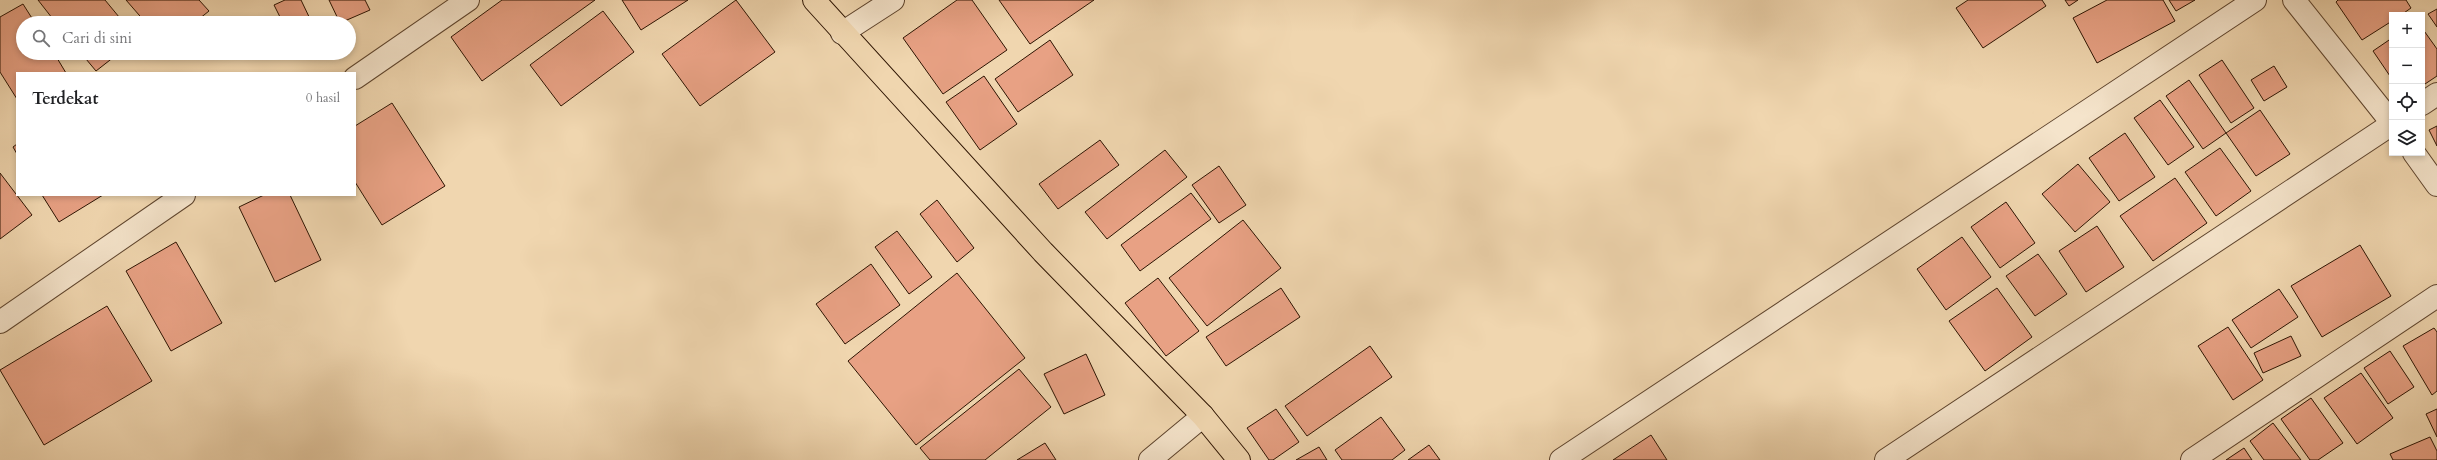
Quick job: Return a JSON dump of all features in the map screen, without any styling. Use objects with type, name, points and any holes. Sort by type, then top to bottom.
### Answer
[{"type":"main road","points":[[814,0],[1043,252],[1203,416],[1239,460]]},
{"type":"street","points":[[356,77],[468,0]]},
{"type":"street","points":[[842,32],[894,0]]},
{"type":"street","points":[[1561,460],[2255,0]]},
{"type":"street","points":[[2294,0],[2390,120]]},
{"type":"street","points":[[2425,102],[2437,94]]},
{"type":"street","points":[[1886,460],[2389,125]]},
{"type":"street","points":[[2416,156],[2437,185]]},
{"type":"street","points":[[0,322],[183,196]]},
{"type":"street","points":[[2192,460],[2437,296]]},
{"type":"street","points":[[1150,460],[1203,416]]},
{"type":"building","points":[[38,0],[105,0],[118,16],[51,16]]},
{"type":"building","points":[[126,0],[199,0],[209,11],[203,16],[140,16]]},
{"type":"building","points":[[285,0],[301,0],[309,16],[280,16],[274,5]]},
{"type":"building","points":[[329,0],[365,0],[370,10],[356,16],[337,16]]},
{"type":"building","points":[[502,0],[595,0],[482,81],[451,37]]},
{"type":"building","points":[[622,0],[688,0],[641,30]]},
{"type":"building","points":[[736,0],[775,52],[700,106],[662,54]]},
{"type":"building","points":[[957,0],[972,0],[1007,50],[943,94],[903,38]]},
{"type":"building","points":[[999,0],[1094,0],[1030,44]]},
{"type":"building","points":[[1968,0],[2042,0],[2046,6],[1983,48],[1956,8]]},
{"type":"building","points":[[2065,0],[2078,0],[2069,6]]},
{"type":"building","points":[[2107,0],[2163,0],[2175,21],[2097,63],[2073,18]]},
{"type":"building","points":[[2169,0],[2195,0],[2176,11]]},
{"type":"building","points":[[2338,0],[2406,0],[2411,8],[2405,12],[2389,12],[2389,23],[2362,40],[2336,2]]},
{"type":"building","points":[[23,4],[31,16],[16,16],[16,60],[58,60],[65,72],[16,72],[16,97],[0,72],[0,17]]},
{"type":"building","points":[[2437,9],[2437,27],[2428,14]]},
{"type":"building","points":[[603,11],[634,52],[561,106],[530,65]]},
{"type":"building","points":[[2425,32],[2437,49],[2437,76],[2425,84]]},
{"type":"building","points":[[1050,40],[1073,75],[1018,112],[995,79]]},
{"type":"building","points":[[2389,40],[2389,75],[2373,51]]},
{"type":"building","points":[[87,60],[110,60],[96,71]]},
{"type":"building","points":[[2222,60],[2254,108],[2231,123],[2199,75]]},
{"type":"building","points":[[2274,66],[2287,87],[2264,101],[2251,80]]},
{"type":"building","points":[[984,76],[1017,124],[980,150],[946,102]]},
{"type":"building","points":[[2189,80],[2226,133],[2203,149],[2166,96]]},
{"type":"building","points":[[2160,100],[2194,147],[2168,165],[2134,118]]},
{"type":"building","points":[[392,103],[445,186],[382,225],[356,184],[356,125]]},
{"type":"building","points":[[2260,110],[2290,154],[2256,176],[2226,133]]},
{"type":"building","points":[[2437,126],[2437,146],[2429,130]]},
{"type":"building","points":[[2125,133],[2155,177],[2119,201],[2089,158]]},
{"type":"building","points":[[1100,140],[1119,165],[1058,209],[1039,184]]},
{"type":"building","points":[[16,145],[16,152],[13,147]]},
{"type":"building","points":[[2220,148],[2251,191],[2216,216],[2185,172]]},
{"type":"building","points":[[1165,150],[1187,177],[1107,239],[1085,212]]},
{"type":"building","points":[[2078,164],[2110,202],[2075,232],[2042,194]]},
{"type":"building","points":[[1219,166],[1246,205],[1219,223],[1192,185]]},
{"type":"building","points":[[0,173],[16,196],[32,215],[0,239]]},
{"type":"building","points":[[2175,178],[2207,223],[2153,261],[2120,216]]},
{"type":"building","points":[[1191,193],[1211,219],[1140,271],[1121,245]]},
{"type":"building","points":[[43,196],[101,196],[59,222]]},
{"type":"building","points":[[262,196],[290,196],[321,260],[275,282],[239,207]]},
{"type":"building","points":[[937,200],[974,248],[957,262],[920,214]]},
{"type":"building","points":[[2006,202],[2035,243],[2000,268],[1971,227]]},
{"type":"building","points":[[1243,220],[1281,268],[1207,326],[1169,278]]},
{"type":"building","points":[[2097,226],[2124,267],[2086,292],[2059,251]]},
{"type":"building","points":[[897,231],[932,277],[909,294],[875,247]]},
{"type":"building","points":[[1962,237],[1991,277],[1946,310],[1917,269]]},
{"type":"building","points":[[176,242],[222,323],[171,351],[126,271]]},
{"type":"building","points":[[2360,245],[2391,296],[2322,337],[2291,286]]},
{"type":"building","points":[[2038,254],[2067,294],[2035,316],[2006,276]]},
{"type":"building","points":[[871,264],[900,305],[845,344],[816,304]]},
{"type":"building","points":[[957,273],[1025,358],[916,445],[848,361]]},
{"type":"building","points":[[1158,278],[1199,331],[1166,356],[1125,303]]},
{"type":"building","points":[[1281,288],[1300,317],[1226,366],[1206,337]]},
{"type":"building","points":[[1997,288],[2032,337],[1985,371],[1949,321]]},
{"type":"building","points":[[2279,289],[2298,317],[2251,348],[2232,320]]},
{"type":"building","points":[[107,306],[152,381],[44,445],[0,370]]},
{"type":"building","points":[[2228,327],[2263,380],[2233,400],[2198,346]]},
{"type":"building","points":[[2434,328],[2437,332],[2437,391],[2432,395],[2403,346]]},
{"type":"building","points":[[2291,336],[2301,356],[2263,373],[2254,353]]},
{"type":"building","points":[[1370,346],[1392,377],[1307,436],[1285,406]]},
{"type":"building","points":[[2390,351],[2414,387],[2388,404],[2364,368]]},
{"type":"building","points":[[1086,354],[1105,395],[1064,414],[1044,374]]},
{"type":"building","points":[[1019,369],[1051,407],[985,460],[930,460],[920,448]]},
{"type":"building","points":[[2361,373],[2393,418],[2357,444],[2324,398]]},
{"type":"building","points":[[2311,398],[2343,443],[2318,460],[2310,460],[2281,419]]},
{"type":"building","points":[[1276,409],[1299,442],[1273,460],[1269,460],[1247,428]]},
{"type":"building","points":[[2437,409],[2437,437],[2426,414]]},
{"type":"building","points":[[1381,417],[1405,450],[1392,460],[1342,460],[1335,450]]},
{"type":"building","points":[[2273,423],[2301,460],[2264,460],[2250,441]]},
{"type":"building","points":[[1651,435],[1667,460],[1613,460]]},
{"type":"building","points":[[2430,437],[2437,451],[2437,460],[2393,460],[2390,454]]},
{"type":"building","points":[[1045,443],[1056,460],[1017,460]]},
{"type":"building","points":[[1429,445],[1440,460],[1408,460]]},
{"type":"building","points":[[1319,447],[1327,460],[1296,460]]},
{"type":"building","points":[[2244,448],[2252,460],[2226,460]]}]
